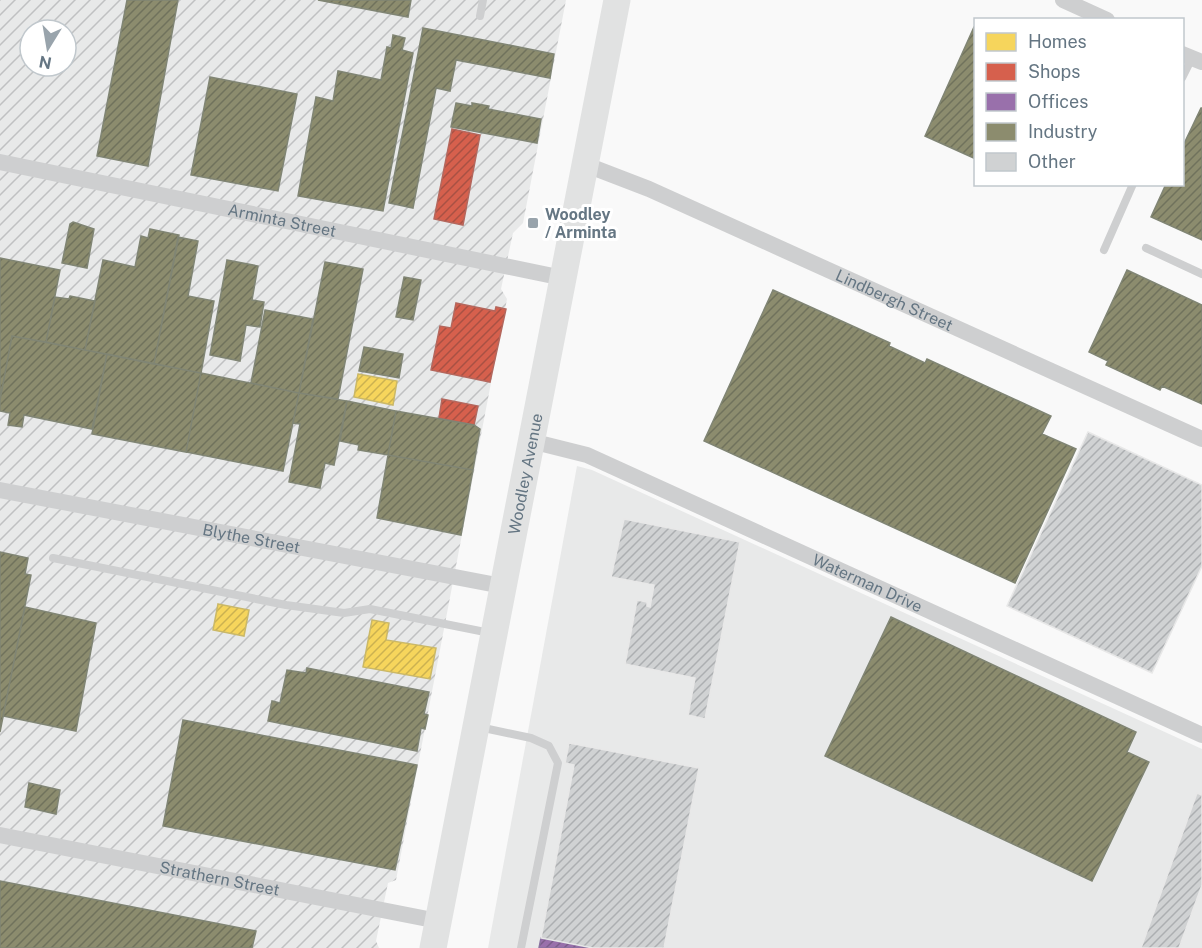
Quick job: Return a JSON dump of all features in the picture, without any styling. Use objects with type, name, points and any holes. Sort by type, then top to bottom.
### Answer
[{"type":"main road","name":"Woodley Avenue","points":[[433,948],[617,0]]},
{"type":"street","points":[[1063,0],[1103,18]]},
{"type":"street","name":"Arminta Street","points":[[0,162],[563,278]]},
{"type":"street","name":"Lindbergh Street","points":[[584,164],[660,194],[1202,438]]},
{"type":"street","name":"Waterman Drive","points":[[531,441],[587,455],[1202,735]]},
{"type":"street","name":"Blythe Street","points":[[0,490],[502,586]]},
{"type":"street","name":"Strathern Street","points":[[0,834],[438,921]]},
{"type":"lane","points":[[480,16],[483,0]]},
{"type":"lane","points":[[1184,74],[1192,58]]},
{"type":"lane","points":[[1104,250],[1132,186]]},
{"type":"lane","points":[[1146,248],[1202,274]]},
{"type":"lane","points":[[53,558],[286,605],[344,613],[370,609],[493,634]]},
{"type":"lane","points":[[476,726],[531,738],[549,746],[558,763],[521,948]]},
{"type":"shaded area","points":[[0,0],[566,0],[523,223],[513,233],[501,289],[507,299],[396,880],[388,883],[376,941],[379,948],[0,948]]},
{"type":"shaded area","points":[[577,466],[592,470],[1202,749],[1202,948],[488,948]]},
{"type":"building: Homes","points":[[358,374],[397,381],[393,405],[354,397]]},
{"type":"building: Homes","points":[[218,604],[249,610],[244,636],[213,630]]},
{"type":"building: Homes","points":[[372,620],[389,623],[386,640],[436,648],[430,679],[363,667]]},
{"type":"building: Shops","points":[[452,129],[480,135],[463,225],[434,219]]},
{"type":"building: Shops","points":[[456,303],[495,311],[496,307],[506,309],[490,382],[431,370],[440,326],[451,328]]},
{"type":"building: Shops","points":[[442,399],[478,406],[474,425],[439,418]]},
{"type":"building: Offices","points":[[541,938],[593,948],[539,948]]},
{"type":"building: Industry","points":[[127,0],[178,0],[148,166],[97,156]]},
{"type":"building: Industry","points":[[318,0],[411,0],[408,17]]},
{"type":"building: Industry","points":[[974,27],[974,158],[925,136]]},
{"type":"building: Industry","points":[[423,28],[554,54],[550,78],[456,60],[450,91],[436,88],[413,208],[389,203]]},
{"type":"building: Industry","points":[[393,35],[405,38],[402,50],[413,53],[383,211],[298,196],[316,97],[333,101],[338,71],[381,80],[387,47],[391,48]]},
{"type":"building: Industry","points":[[210,77],[297,94],[278,191],[191,175]]},
{"type":"building: Industry","points":[[456,103],[489,106],[488,109],[541,119],[537,143],[451,127]]},
{"type":"building: Industry","points":[[1202,108],[1202,240],[1151,217],[1165,186],[1184,186],[1184,144]]},
{"type":"building: Industry","points":[[73,222],[94,229],[87,268],[62,263],[70,224]]},
{"type":"building: Industry","points":[[150,229],[179,235],[154,364],[85,350],[103,260],[135,267],[141,236],[148,238]]},
{"type":"building: Industry","points":[[178,237],[198,241],[188,296],[214,301],[201,373],[154,364]]},
{"type":"building: Industry","points":[[0,258],[60,270],[46,342],[12,336],[0,400]]},
{"type":"building: Industry","points":[[227,260],[258,266],[252,300],[264,302],[260,327],[246,325],[240,361],[210,355]]},
{"type":"building: Industry","points":[[325,262],[363,269],[338,399],[299,393]]},
{"type":"building: Industry","points":[[1127,270],[1202,305],[1202,404],[1162,386],[1160,390],[1106,365],[1108,361],[1089,352]]},
{"type":"building: Industry","points":[[404,277],[421,280],[413,320],[396,317]]},
{"type":"building: Industry","points":[[773,290],[890,343],[889,346],[925,363],[927,359],[1051,416],[1042,434],[1076,449],[1015,583],[704,441]]},
{"type":"building: Industry","points":[[70,296],[95,301],[85,350],[46,342],[55,297],[69,299]]},
{"type":"building: Industry","points":[[265,310],[313,319],[299,393],[251,383]]},
{"type":"building: Industry","points":[[12,336],[107,354],[92,429],[24,415],[22,427],[8,425],[10,413],[0,411],[0,400]]},
{"type":"building: Industry","points":[[364,347],[403,354],[399,378],[359,371]]},
{"type":"building: Industry","points":[[107,354],[201,373],[186,452],[92,434]]},
{"type":"building: Industry","points":[[201,373],[299,393],[283,471],[186,452]]},
{"type":"building: Industry","points":[[299,393],[347,401],[334,465],[325,463],[320,488],[289,482],[300,424],[293,423]]},
{"type":"building: Industry","points":[[347,401],[396,411],[388,455],[358,450],[359,445],[340,441]]},
{"type":"building: Industry","points":[[396,411],[474,425],[480,429],[473,470],[388,455]]},
{"type":"building: Industry","points":[[388,455],[473,470],[461,535],[377,518]]},
{"type":"building: Industry","points":[[0,552],[28,558],[25,574],[31,575],[0,732]]},
{"type":"building: Industry","points":[[25,607],[96,623],[76,731],[3,716]]},
{"type":"building: Industry","points":[[891,617],[1136,732],[1127,752],[1149,762],[1092,881],[825,756]]},
{"type":"building: Industry","points":[[307,668],[429,692],[424,714],[428,715],[425,729],[421,728],[417,751],[268,721],[272,701],[280,703],[287,670],[306,673]]},
{"type":"building: Industry","points":[[183,720],[417,765],[395,870],[163,826]]},
{"type":"building: Industry","points":[[29,783],[60,790],[56,814],[25,807]]},
{"type":"building: Industry","points":[[0,881],[256,931],[252,948],[0,948]]},
{"type":"building: Other","points":[[1088,432],[1202,485],[1202,566],[1152,673],[1007,606]]},
{"type":"building: Other","points":[[624,519],[740,542],[705,719],[688,715],[695,678],[625,664],[637,600],[647,602],[647,606],[650,607],[654,585],[611,577]]},
{"type":"building: Other","points":[[569,743],[699,768],[664,948],[593,948],[541,938],[574,765],[565,763]]},
{"type":"building: Other","points":[[1197,793],[1202,795],[1202,885],[1179,948],[1141,948]]},
{"type":"place","name":"Woodley / Arminta","points":[[533,223]]}]
